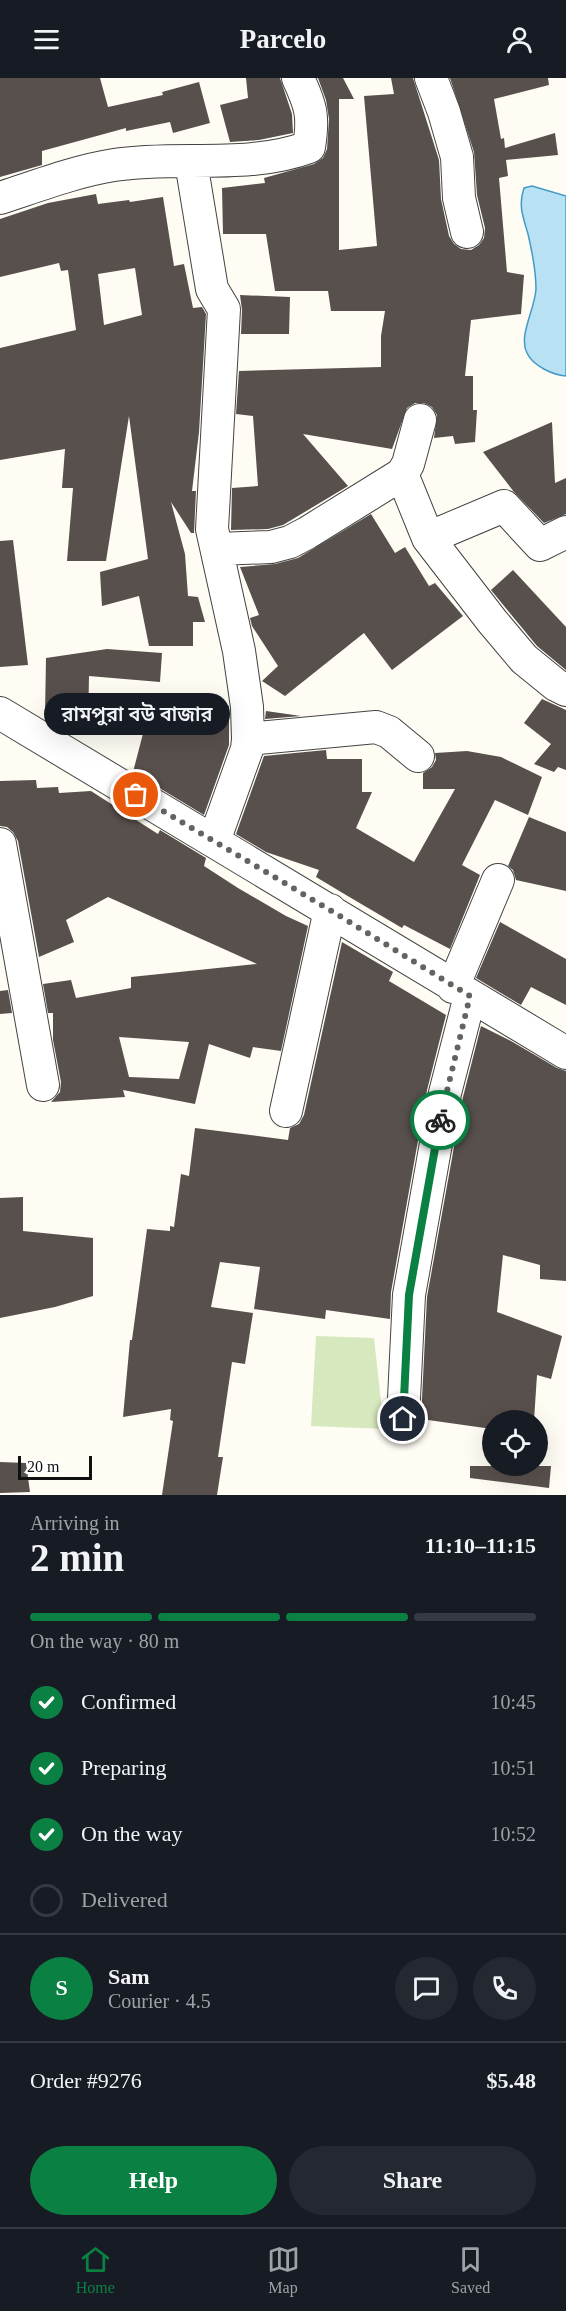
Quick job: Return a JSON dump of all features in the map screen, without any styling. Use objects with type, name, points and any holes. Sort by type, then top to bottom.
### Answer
[{"type":"street","points":[[0,198],[114,165],[272,158],[309,147],[313,123],[309,100],[298,78]]},
{"type":"street","points":[[431,78],[457,157],[459,198],[468,232]]},
{"type":"street","points":[[191,162],[212,289],[224,309],[212,529],[239,651],[247,707],[247,749],[214,841]]},
{"type":"street","points":[[217,549],[271,547],[290,542],[402,474],[408,464],[420,420]]},
{"type":"street","points":[[402,474],[428,538],[524,659],[556,685],[566,690]]},
{"type":"street","points":[[428,538],[504,506],[540,545],[566,532]]},
{"type":"street","points":[[0,713],[566,1053]]},
{"type":"street","points":[[248,739],[376,727],[389,732],[418,756]]},
{"type":"street","points":[[0,844],[43,1085]]},
{"type":"street","points":[[403,1419],[411,1283],[462,992],[498,880]]},
{"type":"street","points":[[286,1111],[330,910]]},
{"type":"green space","points":[[316,1336],[374,1338],[384,1429],[311,1426]]},
{"type":"water","points":[[532,186],[566,196],[566,376],[555,374],[539,366],[530,358],[525,346],[524,339],[536,289],[534,262],[521,200],[524,188]]},
{"type":"building","points":[[0,78],[100,78],[108,107],[163,95],[162,92],[199,82],[210,123],[173,133],[170,122],[126,131],[126,128],[42,151],[42,165],[0,177]]},
{"type":"building","points":[[246,78],[280,78],[292,114],[293,133],[259,140],[230,142],[220,105],[248,98]]},
{"type":"building","points":[[318,78],[343,78],[354,99],[339,99],[339,250],[377,246],[364,96],[394,94],[391,78],[413,78],[439,160],[441,199],[449,236],[461,249],[471,250],[479,245],[484,238],[485,228],[477,195],[474,152],[450,78],[548,78],[549,85],[494,99],[501,139],[504,138],[505,148],[555,133],[558,155],[506,160],[508,176],[499,178],[507,272],[524,275],[521,314],[471,320],[465,376],[473,376],[473,410],[477,410],[475,442],[455,444],[453,436],[434,438],[437,415],[432,407],[424,403],[415,403],[407,408],[392,449],[303,434],[348,486],[283,525],[268,529],[231,530],[232,488],[258,486],[253,416],[236,414],[239,371],[381,367],[381,336],[385,311],[331,311],[328,291],[275,291],[266,234],[223,234],[222,188],[265,183],[264,178],[314,164],[323,158],[327,149],[329,119],[326,100]]},
{"type":"building","points":[[96,194],[98,204],[163,197],[174,266],[184,264],[193,308],[202,307],[206,314],[199,432],[192,491],[196,491],[194,533],[191,533],[171,502],[185,554],[188,596],[198,597],[205,622],[193,622],[193,646],[149,646],[139,596],[102,606],[100,572],[148,559],[129,416],[106,561],[67,561],[73,488],[62,488],[65,449],[0,460],[0,348],[76,330],[68,270],[61,271],[59,263],[0,277],[0,219],[48,203]],"holes":[[[135,268],[142,315],[104,325],[98,274]]]},
{"type":"building","points":[[240,295],[290,297],[289,334],[241,334]]},
{"type":"building","points":[[552,422],[555,483],[566,478],[566,514],[544,523],[514,492],[483,452]]},
{"type":"building","points":[[371,514],[395,553],[405,547],[429,586],[435,583],[463,616],[392,670],[364,633],[285,696],[262,681],[278,666],[252,626],[250,618],[259,615],[240,567],[275,564],[298,558]]},
{"type":"building","points":[[13,540],[28,665],[0,667],[0,541]]},
{"type":"building","points":[[513,570],[566,627],[566,670],[537,646],[491,590]]},
{"type":"building","points":[[107,649],[162,653],[160,682],[89,676],[88,727],[45,714],[46,658]]},
{"type":"building","points":[[542,699],[566,710],[566,770],[558,767],[554,772],[534,764],[551,744],[524,723]]},
{"type":"building","points":[[197,702],[229,706],[229,745],[204,815],[133,772],[145,726],[194,731]]},
{"type":"building","points":[[266,711],[301,716],[265,719]]},
{"type":"building","points":[[326,750],[327,759],[362,759],[362,792],[372,792],[356,828],[414,862],[455,789],[423,789],[423,773],[432,767],[436,760],[435,753],[467,751],[501,757],[542,777],[528,815],[495,800],[462,865],[480,875],[450,949],[404,925],[402,928],[316,877],[319,870],[266,852],[236,834],[264,756]]},
{"type":"building","points":[[36,780],[37,788],[58,787],[59,793],[91,791],[158,834],[160,830],[206,858],[204,866],[238,888],[308,926],[281,1051],[253,1047],[250,1058],[209,1044],[195,1104],[123,1090],[125,1097],[51,1102],[60,1092],[61,1082],[53,1040],[53,1013],[48,1013],[43,984],[71,980],[76,998],[131,988],[131,977],[257,964],[108,897],[66,920],[74,942],[39,957],[18,841],[7,827],[0,826],[0,781]],"holes":[[[119,1037],[189,1042],[179,1079],[129,1077]]]},
{"type":"building","points":[[529,817],[566,832],[566,891],[516,880],[513,870],[508,866]]},
{"type":"building","points":[[500,922],[566,959],[566,1005],[531,987],[521,1005],[476,978]]},
{"type":"building","points":[[342,942],[393,972],[389,981],[446,1015],[427,1090],[391,1292],[390,1319],[326,1310],[325,1319],[254,1309],[260,1267],[220,1262],[211,1307],[253,1313],[245,1364],[232,1362],[218,1457],[223,1457],[217,1495],[162,1495],[173,1421],[170,1420],[171,1409],[123,1417],[130,1340],[132,1340],[147,1229],[170,1231],[170,1226],[174,1227],[181,1174],[189,1176],[195,1128],[288,1140],[290,1128],[299,1124],[304,1115]]},
{"type":"building","points":[[8,990],[12,1013],[0,1014],[0,991]]},
{"type":"building","points":[[481,1026],[566,1071],[566,1281],[540,1279],[540,1265],[503,1255],[497,1312],[562,1336],[551,1379],[537,1375],[535,1410],[482,1410],[482,1428],[421,1419],[427,1297],[463,1097]]},
{"type":"building","points":[[23,1197],[23,1231],[93,1238],[93,1296],[55,1307],[0,1318],[0,1198]]},
{"type":"building","points":[[0,1462],[26,1463],[30,1492],[0,1493]]},
{"type":"building","points":[[470,1466],[482,1466],[482,1476],[548,1476],[548,1466],[551,1466],[549,1488],[470,1478]]},
{"type":"way so far","points":[[136,795],[470,996],[440,1120]]},
{"type":"place","name":"রামপুরা বউ বাজার","points":[[136,795]]},
{"type":"route","points":[[403,1419],[409,1295],[440,1120]]}]
